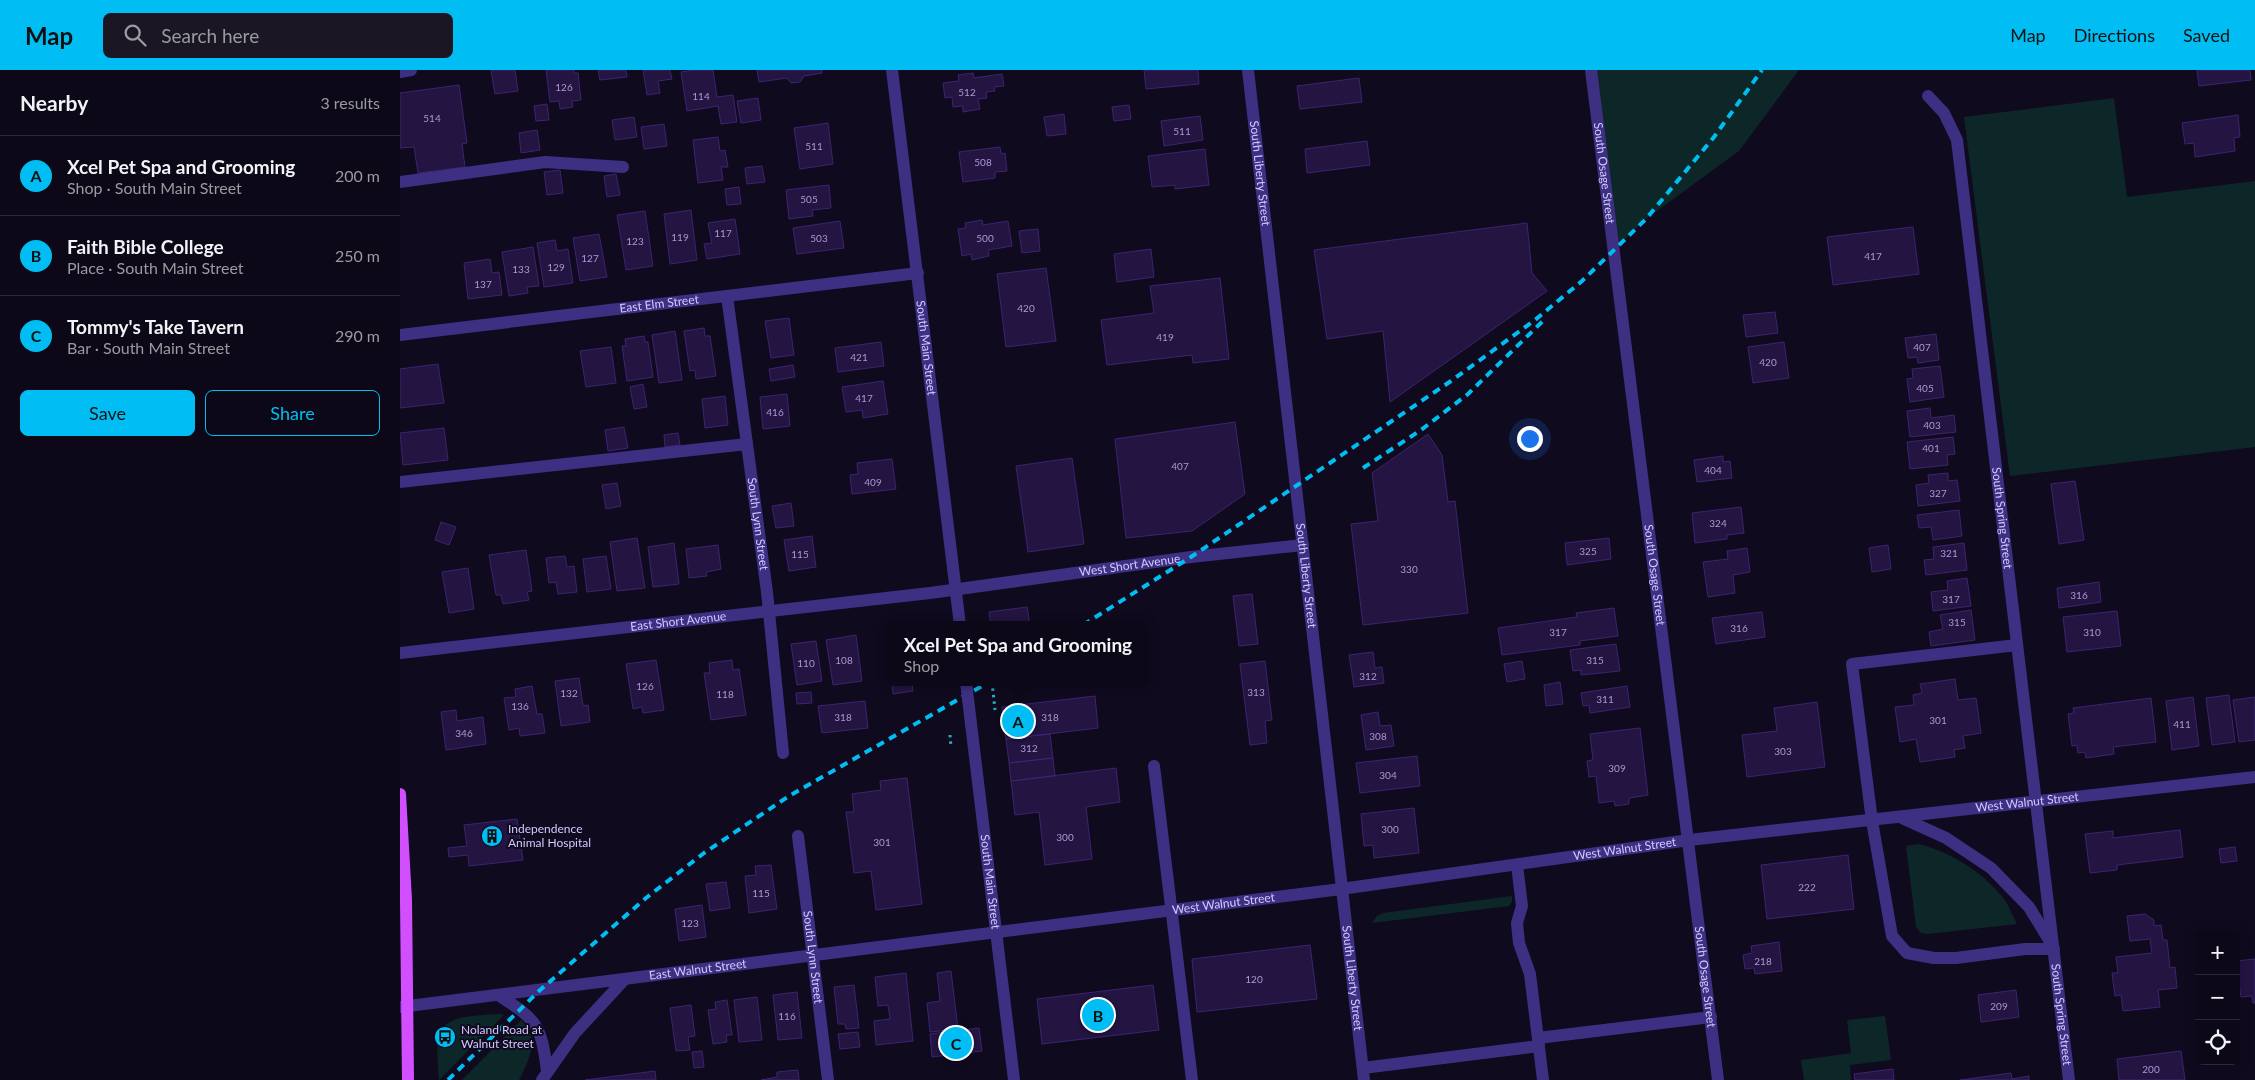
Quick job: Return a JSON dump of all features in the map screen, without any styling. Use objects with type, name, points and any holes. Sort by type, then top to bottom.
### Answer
[{"type":"main road","points":[[400,794],[406,900],[404,1060],[408,1080]]},
{"type":"street","points":[[400,72],[411,70]]},
{"type":"street","name":"South Main Street","points":[[892,70],[960,621]]},
{"type":"street","name":"South Liberty Street","points":[[1248,70],[1304,545],[1363,1074]]},
{"type":"street","name":"South Osage Street","points":[[1591,70],[1718,1080]]},
{"type":"street","name":"South Spring Street","points":[[1928,96],[1944,113],[1957,140],[2069,1080]]},
{"type":"street","points":[[400,182],[546,162],[623,166]]},
{"type":"street","name":"East Elm Street","points":[[400,335],[918,273]]},
{"type":"street","name":"South Lynn Street","points":[[727,296],[769,612],[783,753]]},
{"type":"street","points":[[400,482],[747,444]]},
{"type":"street","name":"West Short Avenue","points":[[956,590],[1191,557],[1304,545]]},
{"type":"street","name":"East Short Avenue","points":[[400,653],[956,590]]},
{"type":"street","points":[[2016,645],[1852,664],[1872,821],[1892,936],[1907,953],[1934,958],[1956,958],[2025,949],[2054,949]]},
{"type":"street","name":"South Main Street","points":[[966,686],[1014,1080]]},
{"type":"street","points":[[1154,766],[1192,1080]]},
{"type":"street","name":"West Walnut Street","points":[[995,931],[1341,889],[1689,840],[1902,818],[2035,801],[2255,777]]},
{"type":"street","name":"South Spring Street","points":[[1902,818],[1946,838],[1991,868],[2029,907],[2054,949]]},
{"type":"street","name":"South Lynn Street","points":[[798,836],[828,1080]]},
{"type":"street","points":[[1517,865],[1522,906],[1517,923],[1519,943],[1530,974],[1544,1080]]},
{"type":"street","name":"East Walnut Street","points":[[404,1006],[995,931]]},
{"type":"street","points":[[544,1075],[575,1033],[625,979]]},
{"type":"street","points":[[498,995],[520,1009],[535,1023],[543,1042],[544,1075]]},
{"type":"street","points":[[1363,1074],[1539,1042],[1711,1017]]},
{"type":"path","points":[[993,686],[996,710]]},
{"type":"path","points":[[950,735],[951,747]]},
{"type":"green space","points":[[1591,70],[1799,70],[1739,151],[1646,219],[1613,251]]},
{"type":"green space","points":[[2114,98],[2127,197],[2255,181],[2255,447],[2010,476],[1964,117]]},
{"type":"green space","points":[[1919,844],[1955,858],[1977,872],[2004,899],[2017,924],[1928,934],[1921,933],[1916,927],[1906,846]]},
{"type":"green space","points":[[1512,896],[1512,902],[1509,906],[1372,923],[1377,916],[1383,913]]},
{"type":"green space","points":[[504,1015],[439,1080],[438,1047],[442,1029],[455,1020],[464,1017]]},
{"type":"green space","points":[[1885,1016],[1891,1060],[1850,1065],[1851,1080],[1804,1080],[1801,1060],[1851,1053],[1847,1020]]},
{"type":"green space","points":[[521,1020],[531,1034],[532,1042],[529,1057],[519,1080],[462,1080]]},
{"type":"building","points":[[491,70],[515,70],[518,91],[495,94]]},
{"type":"building","points":[[546,70],[574,70],[574,73],[578,73],[581,100],[572,101],[573,107],[560,109],[559,101],[550,102]]},
{"type":"building","points":[[598,70],[626,70],[627,77],[600,80]]},
{"type":"building","points":[[643,70],[670,70],[672,79],[658,81],[660,93],[647,95]]},
{"type":"building","points":[[713,70],[717,97],[733,95],[737,122],[721,124],[718,106],[687,111],[681,72]]},
{"type":"building","points":[[757,70],[822,70],[822,73],[804,76],[800,82],[791,83],[787,78],[759,82]]},
{"type":"building","points":[[1144,70],[1198,70],[1199,84],[1146,89]]},
{"type":"building","points":[[2197,70],[2250,70],[2251,80],[2199,86]]},
{"type":"building","points":[[973,73],[974,78],[1002,74],[1004,86],[994,87],[995,91],[986,92],[987,98],[978,99],[980,109],[963,112],[963,106],[953,107],[952,97],[945,98],[943,83],[959,81],[958,75]]},
{"type":"building","points":[[1359,78],[1362,102],[1300,109],[1297,86]]},
{"type":"building","points":[[459,85],[467,143],[462,144],[465,167],[418,173],[414,147],[400,148],[400,93]]},
{"type":"building","points":[[758,98],[761,120],[741,123],[737,101]]},
{"type":"building","points":[[547,104],[549,120],[536,121],[534,106]]},
{"type":"building","points":[[1129,105],[1131,119],[1114,121],[1112,107]]},
{"type":"building","points":[[1064,114],[1066,134],[1047,136],[1044,117]]},
{"type":"building","points":[[2238,115],[2240,137],[2234,138],[2235,151],[2195,157],[2194,143],[2185,144],[2182,123]]},
{"type":"building","points":[[1200,116],[1203,140],[1164,146],[1161,121]]},
{"type":"building","points":[[634,117],[637,137],[615,140],[612,120]]},
{"type":"building","points":[[828,123],[833,164],[800,169],[794,128]]},
{"type":"building","points":[[664,124],[667,146],[644,149],[641,127]]},
{"type":"building","points":[[537,130],[540,150],[521,153],[519,133]]},
{"type":"building","points":[[718,137],[720,151],[725,150],[728,167],[721,167],[723,180],[698,183],[693,140]]},
{"type":"building","points":[[1367,141],[1370,165],[1307,173],[1305,149]]},
{"type":"building","points":[[1000,147],[1001,154],[1005,153],[1007,171],[995,172],[995,178],[963,182],[959,152]]},
{"type":"building","points":[[1205,149],[1209,185],[1175,189],[1175,185],[1152,187],[1148,156]]},
{"type":"building","points":[[762,166],[765,182],[747,184],[745,168]]},
{"type":"building","points":[[560,170],[563,193],[547,195],[544,172]]},
{"type":"building","points":[[616,174],[620,195],[607,197],[604,176]]},
{"type":"building","points":[[829,185],[831,208],[812,210],[813,216],[789,219],[786,190]]},
{"type":"building","points":[[739,187],[741,204],[727,205],[725,189]]},
{"type":"building","points":[[691,210],[697,260],[670,264],[664,214]]},
{"type":"building","points":[[645,211],[653,266],[626,270],[617,215]]},
{"type":"building","points":[[735,219],[740,254],[707,259],[704,244],[712,243],[708,223]]},
{"type":"building","points":[[982,220],[983,225],[1008,221],[1012,246],[988,250],[989,256],[972,260],[971,254],[962,256],[958,229],[966,228],[965,223]]},
{"type":"building","points":[[840,221],[844,248],[797,254],[793,228]]},
{"type":"building","points":[[1527,223],[1532,273],[1547,291],[1390,402],[1383,331],[1327,339],[1314,250]]},
{"type":"building","points":[[1913,227],[1919,274],[1833,285],[1827,237]]},
{"type":"building","points":[[1038,229],[1040,251],[1022,253],[1019,231]]},
{"type":"building","points":[[599,234],[607,277],[580,281],[573,238]]},
{"type":"building","points":[[555,240],[557,251],[568,249],[573,283],[544,287],[537,243]]},
{"type":"building","points":[[533,247],[539,286],[527,287],[528,293],[509,296],[502,252]]},
{"type":"building","points":[[1151,249],[1154,277],[1117,282],[1114,254]]},
{"type":"building","points":[[490,259],[492,273],[499,272],[502,295],[468,299],[464,263]]},
{"type":"building","points":[[1046,268],[1056,341],[1006,347],[997,274]]},
{"type":"building","points":[[1220,278],[1229,359],[1193,363],[1192,355],[1107,365],[1101,320],[1154,313],[1150,286]]},
{"type":"building","points":[[1775,312],[1778,333],[1746,337],[1743,315]]},
{"type":"building","points":[[789,318],[794,355],[771,358],[765,321]]},
{"type":"building","points":[[704,328],[705,336],[710,336],[716,376],[696,379],[695,370],[690,371],[684,331]]},
{"type":"building","points":[[675,331],[682,380],[659,383],[652,335]]},
{"type":"building","points":[[1936,334],[1939,360],[1918,363],[1917,357],[1908,358],[1905,338]]},
{"type":"building","points":[[644,336],[645,342],[648,342],[653,377],[627,381],[622,346],[626,346],[625,339]]},
{"type":"building","points":[[881,342],[884,366],[838,372],[835,348]]},
{"type":"building","points":[[1784,342],[1789,378],[1753,383],[1748,347]]},
{"type":"building","points":[[611,347],[616,383],[586,387],[580,351]]},
{"type":"building","points":[[438,364],[444,403],[400,408],[400,369]]},
{"type":"building","points":[[793,365],[795,377],[771,381],[769,369]]},
{"type":"building","points":[[1940,366],[1944,397],[1910,402],[1907,379],[1913,378],[1912,369]]},
{"type":"building","points":[[883,381],[888,414],[863,418],[862,410],[846,412],[842,387]]},
{"type":"building","points":[[643,384],[647,407],[634,409],[630,387]]},
{"type":"building","points":[[787,394],[790,426],[763,429],[760,397]]},
{"type":"building","points":[[725,396],[728,425],[705,428],[702,399]]},
{"type":"building","points":[[1930,408],[1931,418],[1954,415],[1956,432],[1910,437],[1907,411]]},
{"type":"building","points":[[1235,422],[1245,494],[1192,531],[1126,538],[1115,439]]},
{"type":"building","points":[[624,427],[628,448],[608,451],[605,430]]},
{"type":"building","points":[[444,428],[448,460],[403,465],[400,433]]},
{"type":"building","points":[[678,433],[680,445],[665,447],[664,435]]},
{"type":"building","points":[[1428,434],[1442,455],[1448,502],[1455,501],[1468,613],[1363,625],[1351,524],[1378,521],[1372,473]]},
{"type":"building","points":[[1953,437],[1955,454],[1947,455],[1948,465],[1910,469],[1907,442]]},
{"type":"building","points":[[1723,456],[1723,462],[1730,461],[1732,478],[1697,482],[1694,460]]},
{"type":"building","points":[[1072,458],[1084,544],[1028,552],[1016,466]]},
{"type":"building","points":[[892,459],[896,489],[852,494],[850,475],[858,474],[857,463]]},
{"type":"building","points":[[1948,473],[1948,481],[1957,480],[1960,501],[1918,506],[1916,485],[1929,483],[1928,475]]},
{"type":"building","points":[[2075,481],[2084,540],[2059,544],[2051,484]]},
{"type":"building","points":[[617,483],[621,506],[606,509],[602,485]]},
{"type":"building","points":[[791,503],[794,526],[776,528],[772,506]]},
{"type":"building","points":[[1741,507],[1744,533],[1727,535],[1727,539],[1695,543],[1692,513]]},
{"type":"building","points":[[1959,510],[1962,536],[1933,540],[1931,527],[1919,528],[1917,515]]},
{"type":"building","points":[[441,522],[456,527],[449,545],[435,540]]},
{"type":"building","points":[[812,536],[816,567],[789,571],[784,540]]},
{"type":"building","points":[[637,538],[645,588],[617,591],[610,542]]},
{"type":"building","points":[[1609,538],[1611,559],[1567,565],[1565,543]]},
{"type":"building","points":[[674,543],[679,584],[653,587],[648,547]]},
{"type":"building","points":[[1964,543],[1967,570],[1926,575],[1924,560],[1934,559],[1933,547]]},
{"type":"building","points":[[718,545],[721,569],[706,572],[707,576],[689,578],[686,549]]},
{"type":"building","points":[[1888,545],[1891,569],[1872,572],[1869,548]]},
{"type":"building","points":[[1747,548],[1750,572],[1733,575],[1735,593],[1708,597],[1703,562],[1728,559],[1727,551]]},
{"type":"building","points":[[526,550],[532,591],[527,592],[529,600],[503,604],[501,595],[496,595],[489,555]]},
{"type":"building","points":[[565,556],[567,567],[574,566],[577,592],[558,594],[556,582],[549,583],[546,558]]},
{"type":"building","points":[[606,556],[611,589],[587,592],[583,559]]},
{"type":"building","points":[[468,568],[474,609],[449,613],[442,572]]},
{"type":"building","points":[[1967,578],[1971,606],[1933,611],[1931,592],[1948,590],[1947,581]]},
{"type":"building","points":[[2099,582],[2101,602],[2059,608],[2057,588]]},
{"type":"building","points":[[1252,594],[1258,644],[1239,646],[1233,596]]},
{"type":"building","points":[[1027,607],[1029,621],[990,621],[989,612]]},
{"type":"building","points":[[1614,608],[1618,636],[1580,641],[1580,645],[1502,655],[1498,628],[1577,617],[1576,613]]},
{"type":"building","points":[[1971,610],[1975,640],[1931,646],[1929,632],[1943,629],[1940,615]]},
{"type":"building","points":[[2117,611],[2121,646],[2067,652],[2063,617]]},
{"type":"building","points":[[1762,612],[1765,637],[1716,644],[1712,618]]},
{"type":"building","points":[[856,635],[862,681],[833,685],[826,640]]},
{"type":"building","points":[[816,641],[822,681],[797,685],[791,644]]},
{"type":"building","points":[[1616,644],[1620,671],[1581,675],[1581,670],[1573,671],[1570,650]]},
{"type":"building","points":[[1373,652],[1375,668],[1382,667],[1384,683],[1354,687],[1349,655]]},
{"type":"building","points":[[656,660],[664,710],[643,713],[642,707],[633,709],[626,664]]},
{"type":"building","points":[[732,660],[733,670],[739,669],[746,715],[711,720],[704,673],[710,673],[709,663]]},
{"type":"building","points":[[1265,661],[1272,720],[1265,721],[1267,743],[1250,745],[1240,664]]},
{"type":"building","points":[[1522,661],[1525,679],[1507,682],[1504,664]]},
{"type":"building","points":[[579,678],[583,706],[588,705],[590,722],[561,726],[555,681]]},
{"type":"building","points":[[1955,679],[1958,700],[1976,698],[1981,733],[1963,736],[1965,748],[1954,750],[1955,757],[1920,762],[1916,739],[1900,742],[1895,707],[1914,705],[1913,695],[1922,693],[1920,684]]},
{"type":"building","points":[[1560,682],[1563,704],[1546,706],[1544,685]]},
{"type":"building","points":[[532,686],[537,714],[542,714],[545,733],[520,736],[519,728],[509,730],[504,698],[516,697],[515,689]]},
{"type":"building","points":[[892,686],[912,686],[913,691],[893,694]]},
{"type":"building","points":[[1627,686],[1630,707],[1590,713],[1589,705],[1583,706],[1581,693]]},
{"type":"building","points":[[811,692],[812,703],[797,704],[796,693]]},
{"type":"building","points":[[2229,695],[2235,742],[2212,745],[2206,698]]},
{"type":"building","points":[[1095,696],[1098,728],[1006,739],[1002,707]]},
{"type":"building","points":[[2193,697],[2199,746],[2172,750],[2166,701]]},
{"type":"building","points":[[2255,697],[2255,740],[2239,742],[2233,700]]},
{"type":"building","points":[[2151,698],[2156,742],[2113,747],[2114,754],[2086,758],[2085,752],[2078,753],[2077,745],[2072,746],[2068,714],[2074,713],[2073,708]]},
{"type":"building","points":[[865,701],[868,728],[822,733],[818,706]]},
{"type":"building","points":[[1817,702],[1825,767],[1747,777],[1742,735],[1777,731],[1774,708]]},
{"type":"building","points":[[456,710],[457,721],[483,717],[486,744],[446,750],[441,712]]},
{"type":"building","points":[[1378,712],[1380,726],[1391,725],[1394,746],[1366,750],[1361,715]]},
{"type":"building","points":[[1640,728],[1648,795],[1629,798],[1629,804],[1615,806],[1614,801],[1599,803],[1596,776],[1589,777],[1587,761],[1593,760],[1590,734]]},
{"type":"building","points":[[1050,734],[1053,758],[1009,763],[1006,739]]},
{"type":"building","points":[[1417,756],[1420,786],[1360,793],[1356,763]]},
{"type":"building","points":[[1053,758],[1055,776],[1011,781],[1009,763]]},
{"type":"building","points":[[1116,768],[1120,802],[1086,807],[1092,859],[1045,865],[1039,812],[1015,815],[1011,781]]},
{"type":"building","points":[[907,778],[922,904],[876,910],[871,871],[854,873],[846,812],[854,812],[852,794],[881,790],[880,781]]},
{"type":"building","points":[[1414,808],[1419,853],[1374,858],[1373,845],[1364,846],[1361,814]]},
{"type":"building","name":"Independence Animal Hospital","points":[[517,819],[523,860],[469,866],[468,855],[449,857],[448,848],[467,846],[464,825]]},
{"type":"building","points":[[2180,830],[2183,857],[2117,865],[2117,870],[2090,873],[2085,834],[2113,831],[2113,838]]},
{"type":"building","points":[[2235,847],[2237,861],[2221,863],[2219,849]]},
{"type":"building","points":[[1848,855],[1854,909],[1767,919],[1761,865]]},
{"type":"building","points":[[771,865],[777,909],[749,913],[745,876],[756,875],[755,866]]},
{"type":"building","points":[[726,882],[730,908],[710,911],[706,884]]},
{"type":"building","points":[[702,905],[706,937],[679,941],[675,909]]},
{"type":"building","points":[[2145,914],[2154,920],[2154,926],[2161,925],[2163,940],[2167,940],[2170,968],[2175,967],[2177,988],[2158,990],[2160,1007],[2123,1011],[2121,995],[2115,996],[2112,973],[2118,973],[2116,957],[2152,953],[2150,939],[2130,941],[2127,916]]},
{"type":"building","points":[[1779,942],[1782,971],[1755,974],[1754,968],[1745,969],[1743,955],[1752,953],[1751,946]]},
{"type":"building","points":[[1310,945],[1317,999],[1197,1012],[1192,959]]},
{"type":"building","points":[[2255,959],[2255,1003],[2253,1003],[2252,996],[2241,997],[2240,961]]},
{"type":"building","points":[[951,971],[958,1029],[930,1032],[927,1003],[940,1001],[937,973]]},
{"type":"building","points":[[906,973],[913,1041],[876,1045],[874,1021],[890,1019],[888,1005],[878,1006],[875,977]]},
{"type":"building","points":[[854,985],[859,1028],[846,1029],[845,1024],[838,1024],[834,987]]},
{"type":"building","points":[[1153,985],[1159,1030],[1042,1044],[1037,999]]},
{"type":"building","points":[[2016,990],[2019,1017],[1981,1022],[1978,995]]},
{"type":"building","points":[[797,992],[802,1038],[778,1040],[773,995]]},
{"type":"building","points":[[757,997],[762,1040],[739,1042],[734,1000]]},
{"type":"building","points":[[727,1000],[732,1035],[726,1035],[727,1042],[713,1044],[708,1010],[716,1009],[715,1002]]},
{"type":"building","points":[[691,1005],[695,1036],[688,1037],[690,1050],[676,1051],[670,1008]]},
{"type":"building","points":[[979,1028],[982,1051],[932,1057],[930,1034]]},
{"type":"building","points":[[858,1032],[860,1047],[840,1049],[838,1034]]},
{"type":"building","points":[[702,1051],[704,1067],[694,1068],[692,1052]]},
{"type":"building","points":[[2181,1051],[2185,1080],[2119,1080],[2117,1059]]},
{"type":"building","points":[[1893,1069],[1894,1080],[1855,1080],[1854,1074]]},
{"type":"building","points":[[798,1070],[799,1080],[761,1080],[777,1077],[777,1072]]},
{"type":"building","points":[[655,1071],[656,1080],[585,1080]]},
{"type":"building","points":[[2011,1073],[2012,1079],[2029,1076],[2029,1080],[1960,1080]]},
{"type":"railway","points":[[1089,621],[1191,557],[1451,381],[1535,320],[1582,281],[1646,219],[1714,137],[1762,70]]},
{"type":"railway","points":[[1363,468],[1421,430],[1468,394],[1546,318]]},
{"type":"railway","points":[[448,1080],[539,991],[646,898],[704,853],[789,796],[982,686]]},
{"type":"place","name":"Xcel Pet Spa and Grooming","points":[[1018,721]]},
{"type":"place","name":"Independence Animal Hospital","points":[[492,836]]},
{"type":"place","name":"Faith Bible College","points":[[1098,1015]]},
{"type":"place","name":"Noland Road at Walnut Street","points":[[445,1037]]},
{"type":"place","name":"Tommy's Take Tavern","points":[[956,1043]]}]
